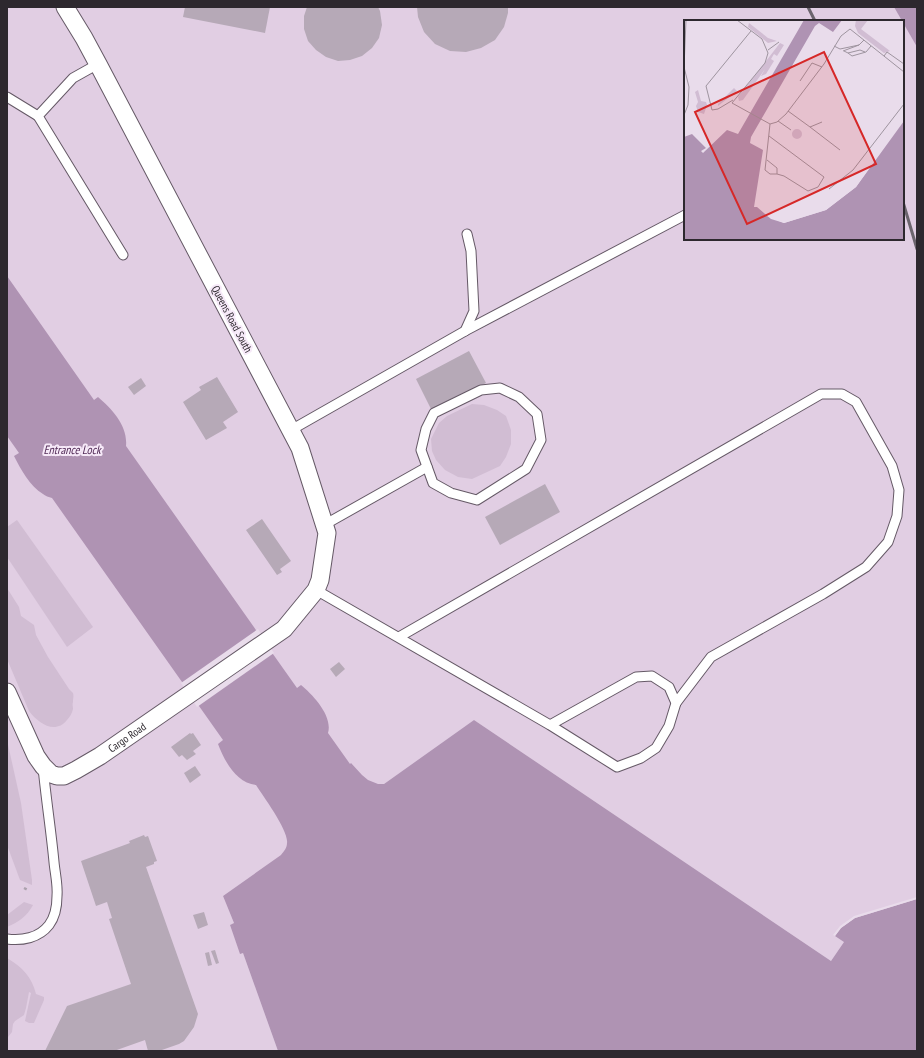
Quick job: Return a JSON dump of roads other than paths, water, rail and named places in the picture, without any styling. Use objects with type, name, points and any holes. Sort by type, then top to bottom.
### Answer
[{"type":"street","name":"Queens Road South","points":[[65,7],[98,64],[300,448],[327,533],[320,580],[316,590],[284,629],[276,635]]},
{"type":"street","name":"Cargo Road","points":[[42,766],[51,774],[64,776],[100,756],[276,635]]},
{"type":"street","points":[[7,692],[42,766]]},
{"type":"lane","points":[[38,116],[73,78],[98,64]]},
{"type":"lane","points":[[7,96],[38,116],[123,255]]},
{"type":"lane","points":[[291,430],[465,331],[684,216]]},
{"type":"lane","points":[[465,331],[474,311],[471,251],[468,234]]},
{"type":"lane","points":[[500,388],[519,397],[537,414],[541,440],[526,469],[477,500],[451,493],[433,482],[427,467],[421,450],[426,429],[434,413],[481,390],[500,388]]},
{"type":"lane","points":[[316,590],[550,725],[617,766],[641,758],[656,748],[669,726],[676,703],[710,657],[823,594],[866,567],[888,542],[897,516],[899,490],[892,466],[856,402],[842,394],[821,394],[399,637]]},
{"type":"lane","points":[[324,525],[427,467]]},
{"type":"lane","points":[[550,725],[636,677],[652,676],[669,687],[676,703]]},
{"type":"lane","points":[[7,939],[16,940],[41,933],[49,925],[55,911],[57,895],[42,766]]},
{"type":"water","points":[[894,7],[917,7],[917,47],[904,24],[904,20],[901,20]]},
{"type":"water","name":"Entrance Lock","points":[[7,276],[94,400],[98,397],[118,418],[122,425],[126,439],[126,446],[297,688],[301,685],[321,706],[328,720],[328,733],[350,764],[351,763],[362,775],[368,780],[378,784],[384,784],[474,720],[831,961],[844,942],[835,936],[841,928],[855,918],[917,899],[917,1051],[278,1051],[243,953],[240,954],[230,925],[234,923],[223,896],[281,855],[285,849],[287,838],[280,822],[256,785],[242,780],[227,763],[218,744],[223,740],[52,498],[38,491],[34,487],[14,456],[19,453],[7,436]]},
{"type":"railway","points":[[808,7],[814,20]]},
{"type":"railway","points":[[904,205],[917,249]]}]
